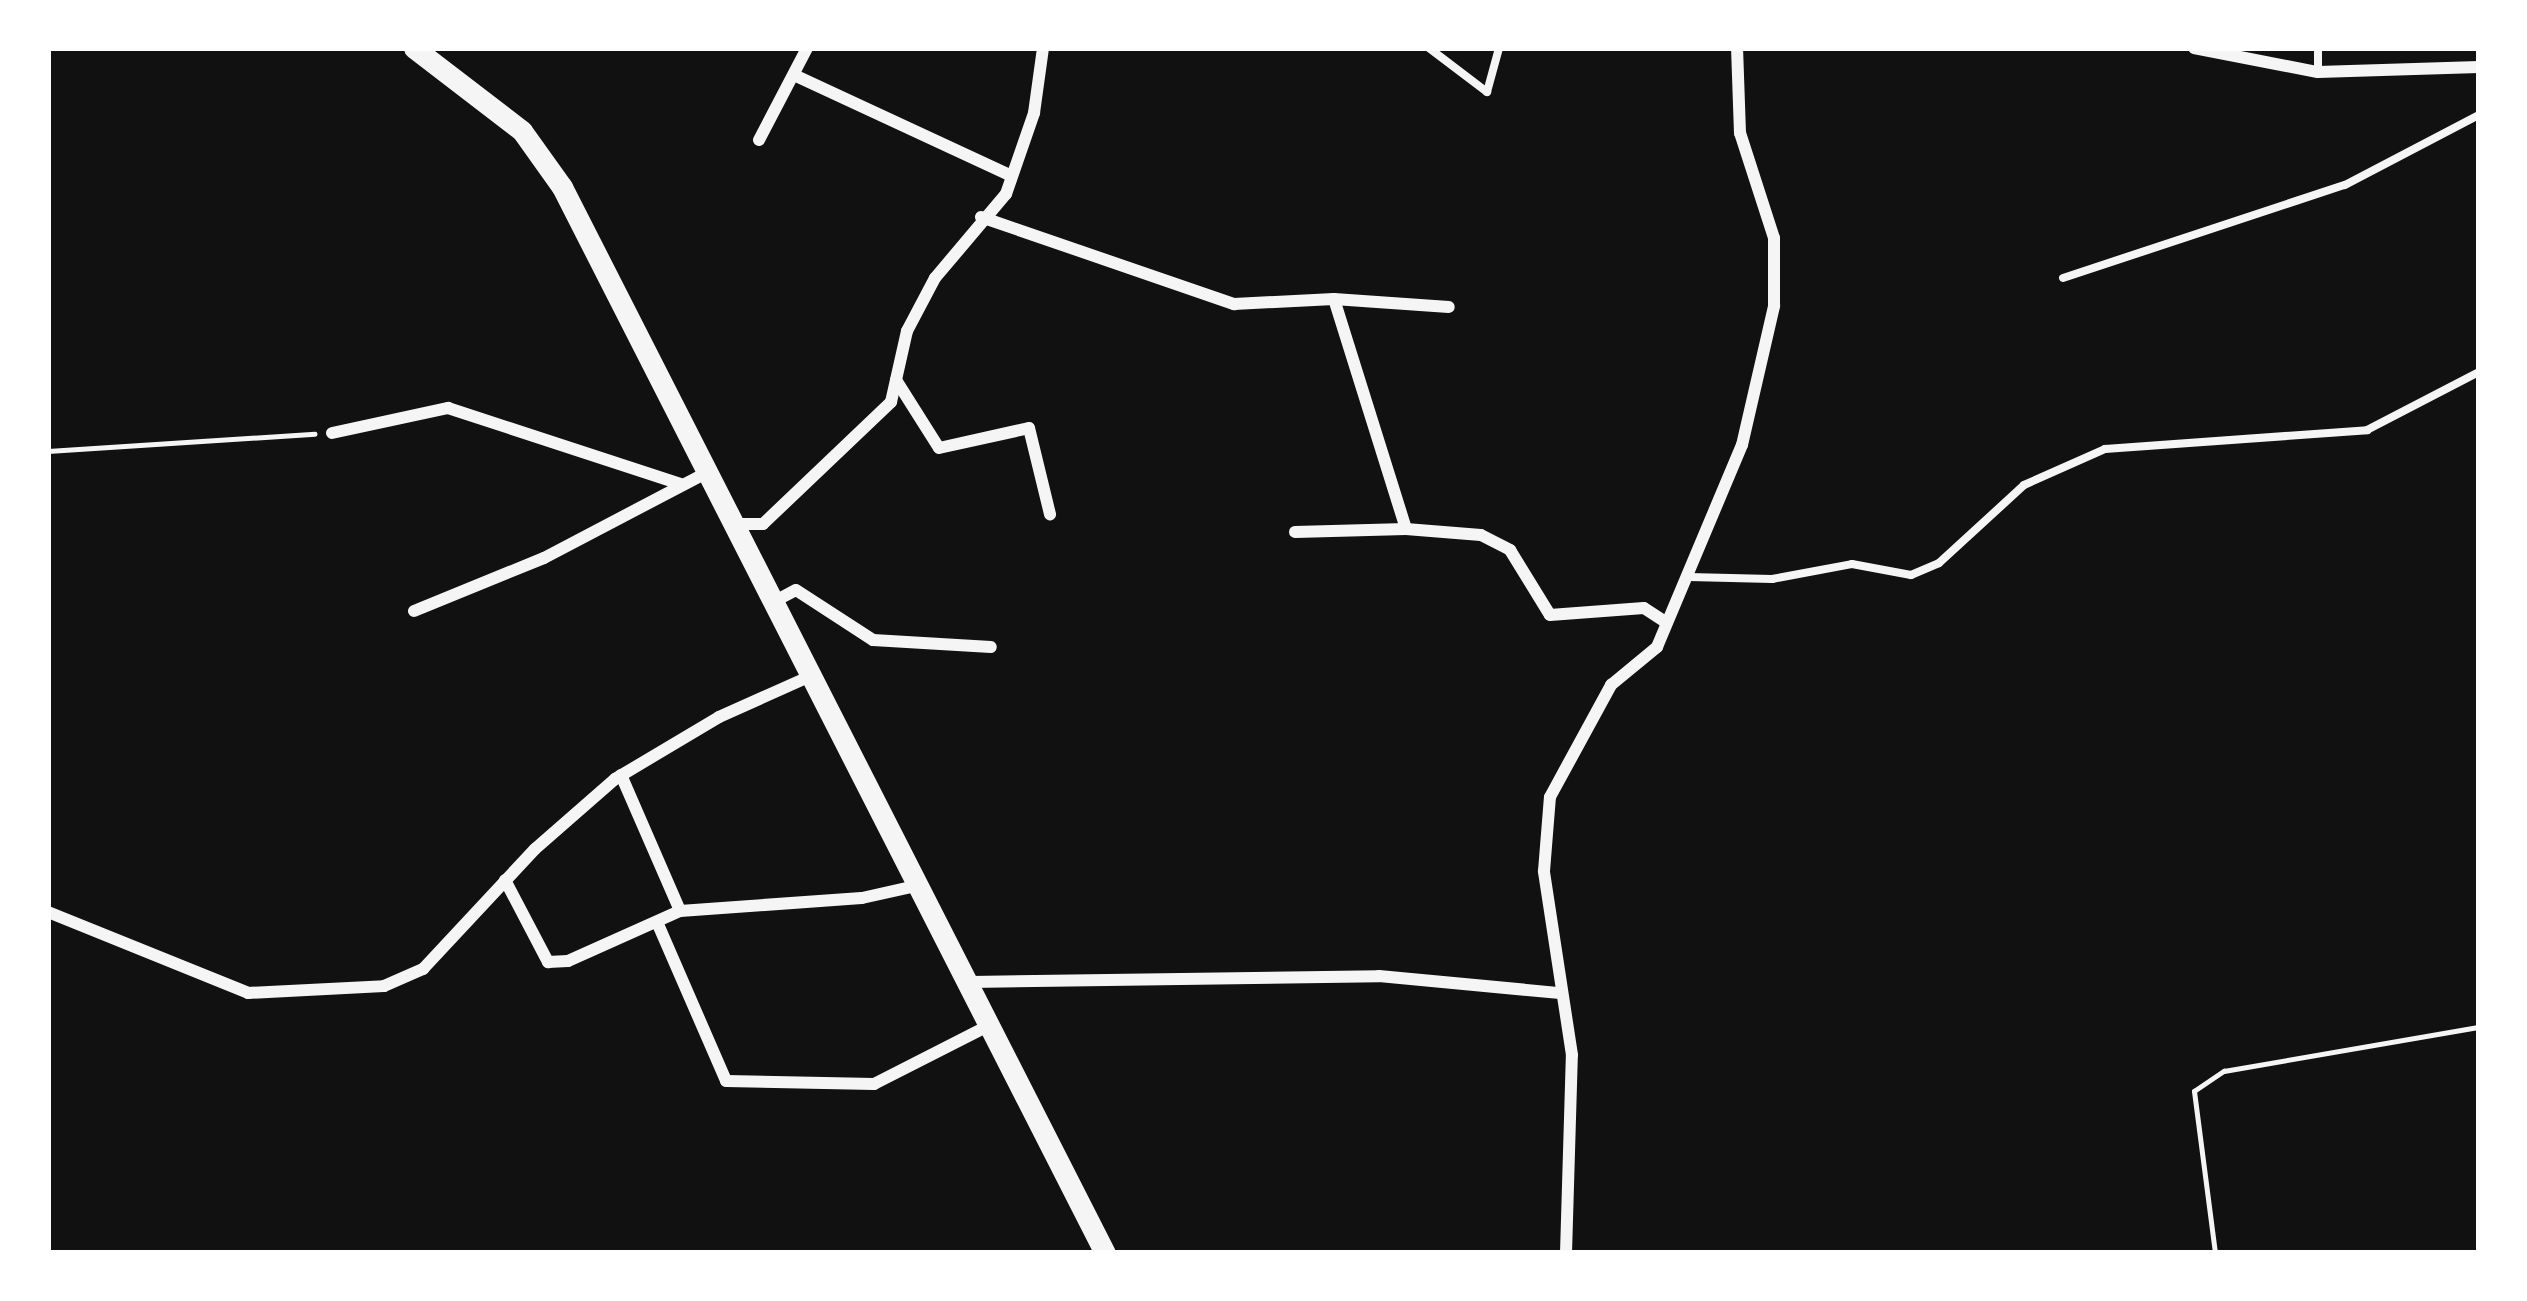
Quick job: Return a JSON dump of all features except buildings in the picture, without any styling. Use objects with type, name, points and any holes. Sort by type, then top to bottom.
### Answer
[{"type":"main road","points":[[414,48],[522,131],[549,168],[739,524],[1105,1253]]},
{"type":"street","points":[[759,140],[808,48]]},
{"type":"street","points":[[739,524],[763,524],[832,465],[891,402],[907,331],[1012,176],[1034,113],[1043,48]]},
{"type":"street","points":[[1566,1253],[1572,1055],[1544,872],[1550,797],[1579,732],[1611,685],[1657,647],[1742,445],[1774,306],[1774,238],[1740,133],[1737,48]]},
{"type":"street","points":[[2194,48],[2318,72],[2479,67]]},
{"type":"street","points":[[794,75],[1012,176]]},
{"type":"street","points":[[981,217],[1234,304],[1334,299],[1449,307]]},
{"type":"street","points":[[1334,299],[1406,529]]},
{"type":"street","points":[[896,380],[939,448],[1029,428],[1050,514]]},
{"type":"street","points":[[332,433],[448,408],[683,485]]},
{"type":"street","points":[[414,611],[544,557],[711,471]]},
{"type":"street","points":[[1295,532],[1406,529],[1481,535],[1510,550],[1550,615],[1644,608],[1667,622]]},
{"type":"street","points":[[777,600],[796,590],[873,640],[991,646]]},
{"type":"street","points":[[48,912],[248,993],[384,986],[423,969],[506,880],[621,775],[814,674]]},
{"type":"street","points":[[621,775],[680,910]]},
{"type":"street","points":[[506,880],[548,962],[680,910],[862,898],[921,884]]},
{"type":"street","points":[[657,922],[726,1081],[874,1084],[992,1024]]},
{"type":"street","points":[[971,982],[1379,976],[1560,993]]},
{"type":"lane","points":[[1429,48],[1487,92],[1499,48]]},
{"type":"lane","points":[[2318,48],[2318,72]]},
{"type":"lane","points":[[2063,278],[2345,185],[2479,115]]},
{"type":"lane","points":[[1689,577],[1772,579],[1852,564],[1911,575],[1939,563],[2024,484],[2105,448],[2367,430],[2479,372]]},
{"type":"path","points":[[48,451],[332,433]]},
{"type":"path","points":[[2215,1253],[2194,1091],[2224,1071],[2479,1028]]}]
